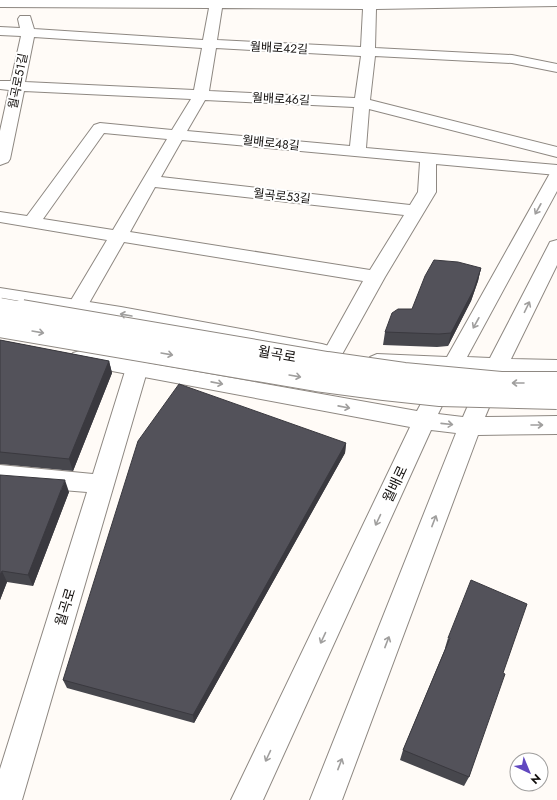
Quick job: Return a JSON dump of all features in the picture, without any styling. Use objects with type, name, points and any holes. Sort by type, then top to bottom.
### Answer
[{"type":"street","points":[[0,3],[143,1],[370,5],[520,1],[557,2]]},
{"type":"street","name":"월곡로51길","points":[[0,160],[2,159],[28,34],[22,2]]},
{"type":"street","points":[[77,307],[201,94],[216,2]]},
{"type":"street","points":[[357,152],[368,52],[370,5]]},
{"type":"street","name":"월배로42길","points":[[0,31],[28,34],[209,44],[512,59],[557,68]]},
{"type":"street","name":"월배로46길","points":[[0,85],[363,103],[557,152]]},
{"type":"street","name":"월배로48길","points":[[32,222],[100,128],[557,170]]},
{"type":"street","points":[[333,353],[414,210],[427,192],[428,158]]},
{"type":"street","name":"월배로","points":[[247,800],[424,421],[557,175]]},
{"type":"street","name":"월곡로53길","points":[[150,181],[414,210]]},
{"type":"street","points":[[0,218],[375,277]]},
{"type":"street","points":[[326,800],[483,393],[557,246]]},
{"type":"street","points":[[0,294],[379,362],[557,368]]},
{"type":"street","name":"월곡로","points":[[0,307],[404,374],[501,383],[557,383]]},
{"type":"street","name":"월곡로","points":[[0,326],[309,378],[384,389],[440,395],[557,398]]},
{"type":"street","points":[[0,344],[424,421],[470,426],[557,425]]},
{"type":"street","name":"월곡로","points":[[6,800],[137,368]]},
{"type":"street","points":[[0,475],[102,484]]},
{"type":"building","points":[[434,260],[458,262],[481,268],[474,289],[451,333],[385,332],[392,313],[398,309],[412,309],[425,276]]},
{"type":"building","points":[[0,340],[109,361],[69,459],[0,452]]},
{"type":"building","points":[[179,384],[346,443],[193,715],[63,680],[138,441]]},
{"type":"building","points":[[0,475],[65,480],[28,575],[2,571],[0,575]]},
{"type":"building","points":[[471,580],[527,604],[503,673],[505,674],[469,777],[403,750],[450,638],[448,638]]}]
